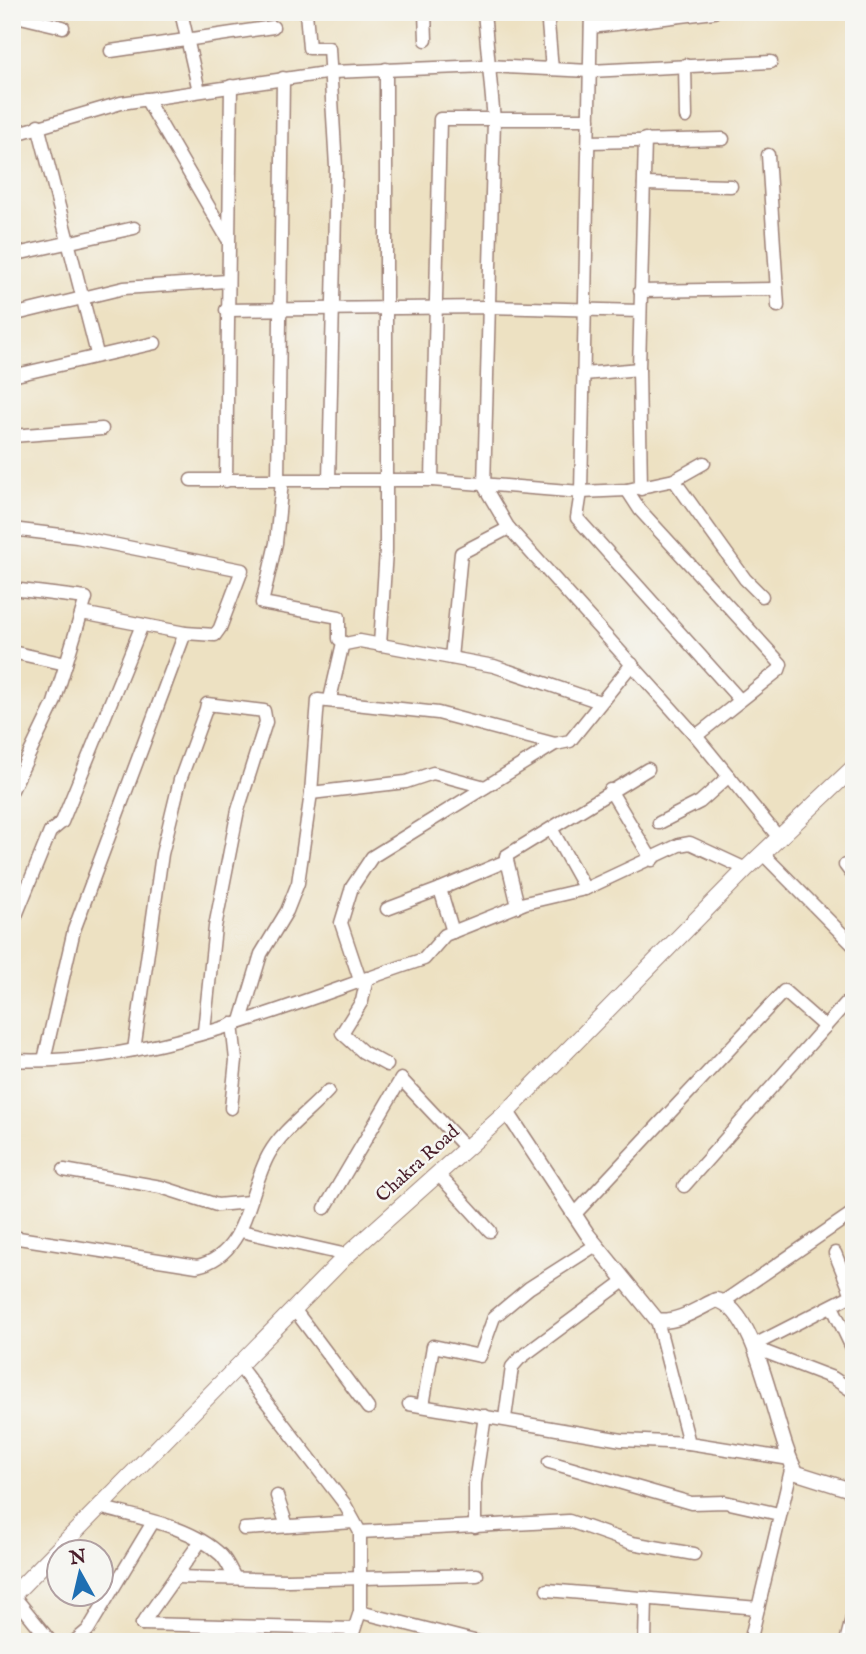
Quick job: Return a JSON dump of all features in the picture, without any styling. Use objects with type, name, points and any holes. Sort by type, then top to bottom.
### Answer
[{"type":"main road","name":"Chakra Road","points":[[12,1595],[347,1255],[507,1112],[746,869],[854,767]]},
{"type":"street","points":[[181,12],[199,91]]},
{"type":"street","points":[[306,12],[309,48],[329,48],[332,72],[336,167],[329,480]]},
{"type":"street","points":[[425,12],[426,40]]},
{"type":"street","points":[[484,12],[494,120],[484,486],[509,528],[696,736],[780,839]]},
{"type":"street","points":[[547,12],[552,69]]},
{"type":"street","points":[[591,12],[581,492],[577,513],[579,523],[740,701]]},
{"type":"street","points":[[591,27],[714,12]]},
{"type":"street","points":[[12,15],[62,27]]},
{"type":"street","points":[[111,51],[273,27]]},
{"type":"street","points":[[12,135],[38,125],[146,99],[332,72],[487,66],[590,71],[771,62]]},
{"type":"street","points":[[685,65],[686,117]]},
{"type":"street","points":[[380,645],[386,550],[386,69]]},
{"type":"street","points":[[283,78],[280,481],[276,543],[262,603],[339,617],[340,639],[345,644]]},
{"type":"street","points":[[226,481],[226,310],[231,86]]},
{"type":"street","points":[[146,99],[228,239]]},
{"type":"street","points":[[432,480],[440,119],[589,119]]},
{"type":"street","points":[[38,125],[97,354]]},
{"type":"street","points":[[645,139],[634,490],[640,510],[781,664],[779,670],[696,736]]},
{"type":"street","points":[[589,142],[723,139]]},
{"type":"street","points":[[768,155],[778,306]]},
{"type":"street","points":[[644,184],[731,186]]},
{"type":"street","points":[[12,255],[134,228]]},
{"type":"street","points":[[12,316],[124,288],[227,281]]},
{"type":"street","points":[[640,291],[776,289]]},
{"type":"street","points":[[226,310],[487,307],[640,312]]},
{"type":"street","points":[[12,376],[97,354],[155,343]]},
{"type":"street","points":[[584,374],[639,369]]},
{"type":"street","points":[[12,436],[102,429]]},
{"type":"street","points":[[191,480],[432,480],[581,492],[634,490],[674,480],[704,463]]},
{"type":"street","points":[[674,480],[745,579],[762,596]]},
{"type":"street","points":[[451,658],[461,553],[509,528]]},
{"type":"street","points":[[12,529],[77,537],[242,570],[215,635],[185,633],[82,614]]},
{"type":"street","points":[[12,589],[86,598],[54,703],[12,790]]},
{"type":"street","points":[[15,918],[50,832],[62,822],[142,625]]},
{"type":"street","points":[[44,1060],[77,920],[185,633]]},
{"type":"street","points":[[345,644],[360,640],[494,666],[600,702]]},
{"type":"street","points":[[330,699],[345,644]]},
{"type":"street","points":[[12,652],[66,664]]},
{"type":"street","points":[[387,1065],[363,1052],[342,1033],[362,1001],[363,979],[341,923],[352,887],[372,857],[555,744],[570,741],[632,664]]},
{"type":"street","points":[[231,1108],[236,1060],[236,1023],[261,954],[287,911],[298,883],[312,793],[318,699],[438,713],[555,744]]},
{"type":"street","points":[[134,1050],[162,854],[177,793],[207,704],[218,703],[264,711],[266,722],[235,823],[215,927],[204,1031]]},
{"type":"street","points":[[518,906],[506,856],[648,769]]},
{"type":"street","points":[[312,793],[406,782],[433,773],[485,788]]},
{"type":"street","points":[[659,823],[700,802],[729,776]]},
{"type":"street","points":[[610,790],[652,860]]},
{"type":"street","points":[[552,830],[584,889]]},
{"type":"street","points":[[12,1060],[81,1059],[134,1050],[236,1023],[424,959],[445,935],[518,906],[584,889],[690,843],[746,869]]},
{"type":"street","points":[[763,854],[854,946]]},
{"type":"street","points":[[387,909],[506,861]]},
{"type":"street","points":[[845,865],[854,877]]},
{"type":"street","points":[[440,889],[453,932]]},
{"type":"street","points":[[574,1215],[784,991],[825,1027]]},
{"type":"street","points":[[684,1186],[854,995]]},
{"type":"street","points":[[325,1208],[401,1079],[467,1149]]},
{"type":"street","points":[[12,1237],[197,1266],[211,1263],[221,1256],[241,1231],[249,1202],[269,1154],[288,1129],[328,1091]]},
{"type":"street","points":[[507,1112],[574,1215],[657,1320],[689,1443]]},
{"type":"street","points":[[64,1170],[161,1186],[217,1205],[249,1202]]},
{"type":"street","points":[[438,1174],[490,1231]]},
{"type":"street","points":[[723,1302],[854,1212]]},
{"type":"street","points":[[241,1231],[347,1255]]},
{"type":"street","points":[[423,1406],[433,1346],[480,1356],[494,1317],[529,1289],[596,1245]]},
{"type":"street","points":[[755,1348],[760,1342],[853,1295],[835,1253]]},
{"type":"street","points":[[505,1418],[512,1367],[624,1281]]},
{"type":"street","points":[[657,1320],[663,1321],[688,1314],[716,1300],[730,1307],[755,1348],[791,1462],[797,1473],[807,1479],[854,1491]]},
{"type":"street","points":[[831,1306],[854,1352]]},
{"type":"street","points":[[295,1309],[368,1408]]},
{"type":"street","points":[[755,1348],[833,1378],[854,1392]]},
{"type":"street","points":[[200,1542],[142,1625],[352,1635],[360,1612],[362,1578],[357,1526],[344,1503],[239,1366]]},
{"type":"street","points":[[409,1404],[505,1418],[622,1440],[689,1443],[791,1462]]},
{"type":"street","points":[[475,1527],[475,1483],[485,1416]]},
{"type":"street","points":[[549,1462],[691,1503],[725,1502],[779,1514]]},
{"type":"street","points":[[750,1642],[791,1462]]},
{"type":"street","points":[[278,1496],[287,1526]]},
{"type":"street","points":[[100,1507],[153,1522],[200,1542],[223,1556],[235,1578]]},
{"type":"street","points":[[244,1529],[287,1526],[475,1527],[518,1525],[530,1520],[569,1521],[632,1543],[694,1554]]},
{"type":"street","points":[[74,1642],[88,1630],[153,1522]]},
{"type":"street","points":[[175,1577],[477,1576]]},
{"type":"street","points":[[547,1590],[758,1608]]},
{"type":"street","points":[[12,1595],[51,1642]]},
{"type":"street","points":[[645,1642],[646,1598]]},
{"type":"street","points":[[846,1642],[854,1610]]},
{"type":"street","points":[[360,1612],[419,1635],[478,1642]]}]
